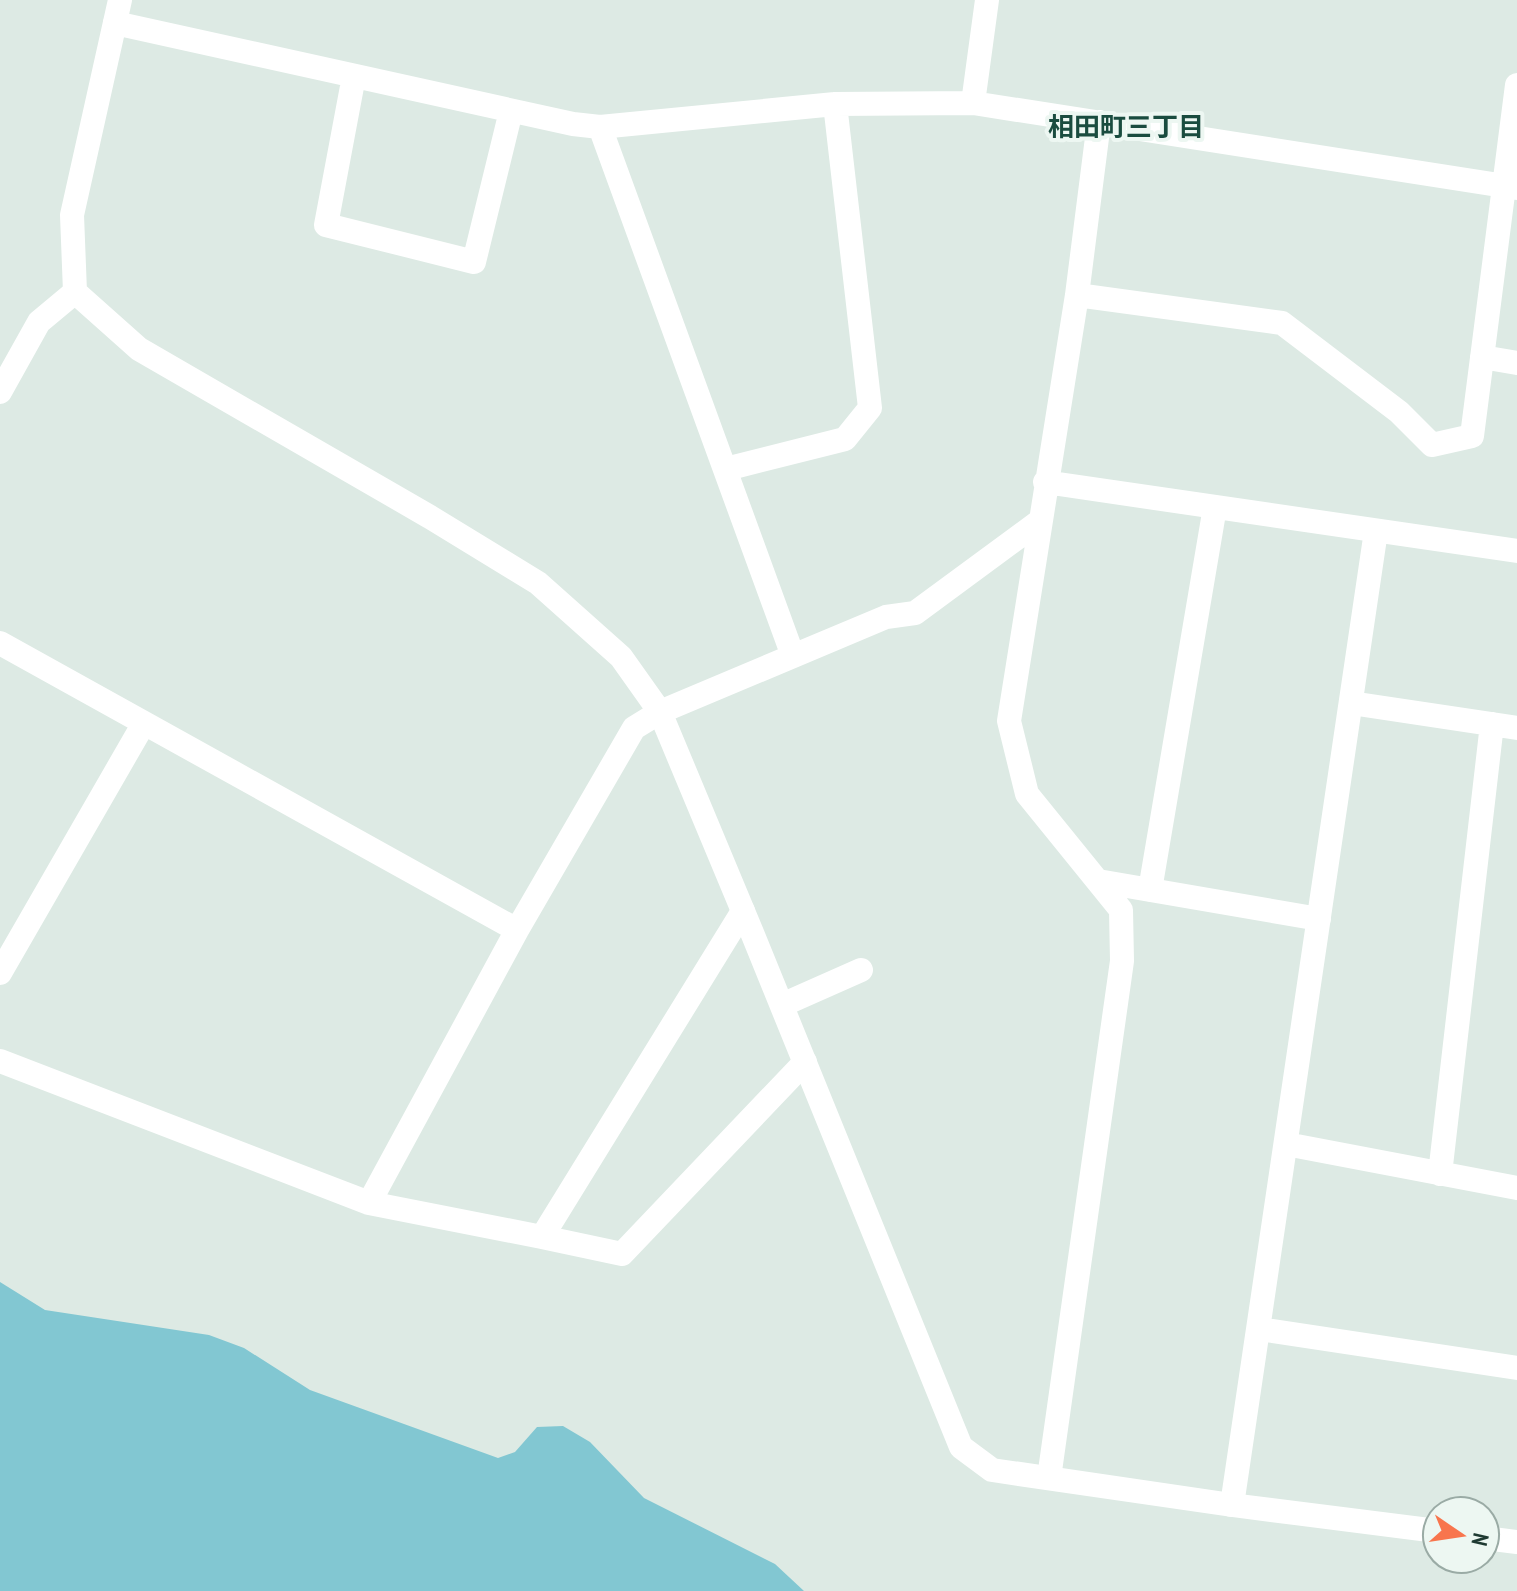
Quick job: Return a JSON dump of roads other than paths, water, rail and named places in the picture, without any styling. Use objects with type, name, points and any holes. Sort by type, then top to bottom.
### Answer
[{"type":"street","points":[[973,103],[987,0]]},
{"type":"street","points":[[1421,1529],[992,1470],[961,1447],[660,712],[621,657],[538,583],[139,349],[75,292],[72,215],[117,12],[354,76],[573,124],[600,127],[835,104],[973,103],[1510,187]]},
{"type":"street","points":[[354,76],[326,225],[474,262],[511,111]]},
{"type":"street","points":[[1077,295],[1282,323],[1399,412],[1432,445],[1472,436],[1510,187],[1517,85]]},
{"type":"street","points":[[726,469],[845,439],[870,408],[835,104]]},
{"type":"street","points":[[1049,1478],[1122,961],[1121,910],[1027,794],[1009,721],[1077,295],[1099,122]]},
{"type":"street","points":[[600,127],[793,656]]},
{"type":"street","points":[[0,392],[39,322],[75,292]]},
{"type":"street","points":[[1482,357],[1517,363]]},
{"type":"street","points":[[1045,482],[1517,551]]},
{"type":"street","points":[[1150,890],[1215,507]]},
{"type":"street","points":[[369,1203],[517,930],[634,728],[660,712],[886,617],[915,613],[1040,521]]},
{"type":"street","points":[[1232,1505],[1376,531]]},
{"type":"street","points":[[0,643],[517,930]]},
{"type":"street","points":[[1351,703],[1517,728]]},
{"type":"street","points":[[0,973],[144,723]]},
{"type":"street","points":[[1440,1174],[1492,724]]},
{"type":"street","points":[[1098,881],[1319,919]]},
{"type":"street","points":[[542,1237],[743,911]]},
{"type":"street","points":[[782,1005],[861,970]]},
{"type":"street","points":[[0,1061],[369,1203],[622,1254],[805,1062]]},
{"type":"street","points":[[1286,1144],[1517,1188]]},
{"type":"street","points":[[1259,1329],[1517,1368]]},
{"type":"water","points":[[0,1282],[45,1310],[209,1335],[244,1348],[310,1390],[498,1458],[515,1452],[537,1427],[563,1426],[590,1442],[644,1498],[775,1564],[804,1591],[0,1591]]},
{"type":"district","name":"相田町三丁目","points":[[1126,127]]}]
